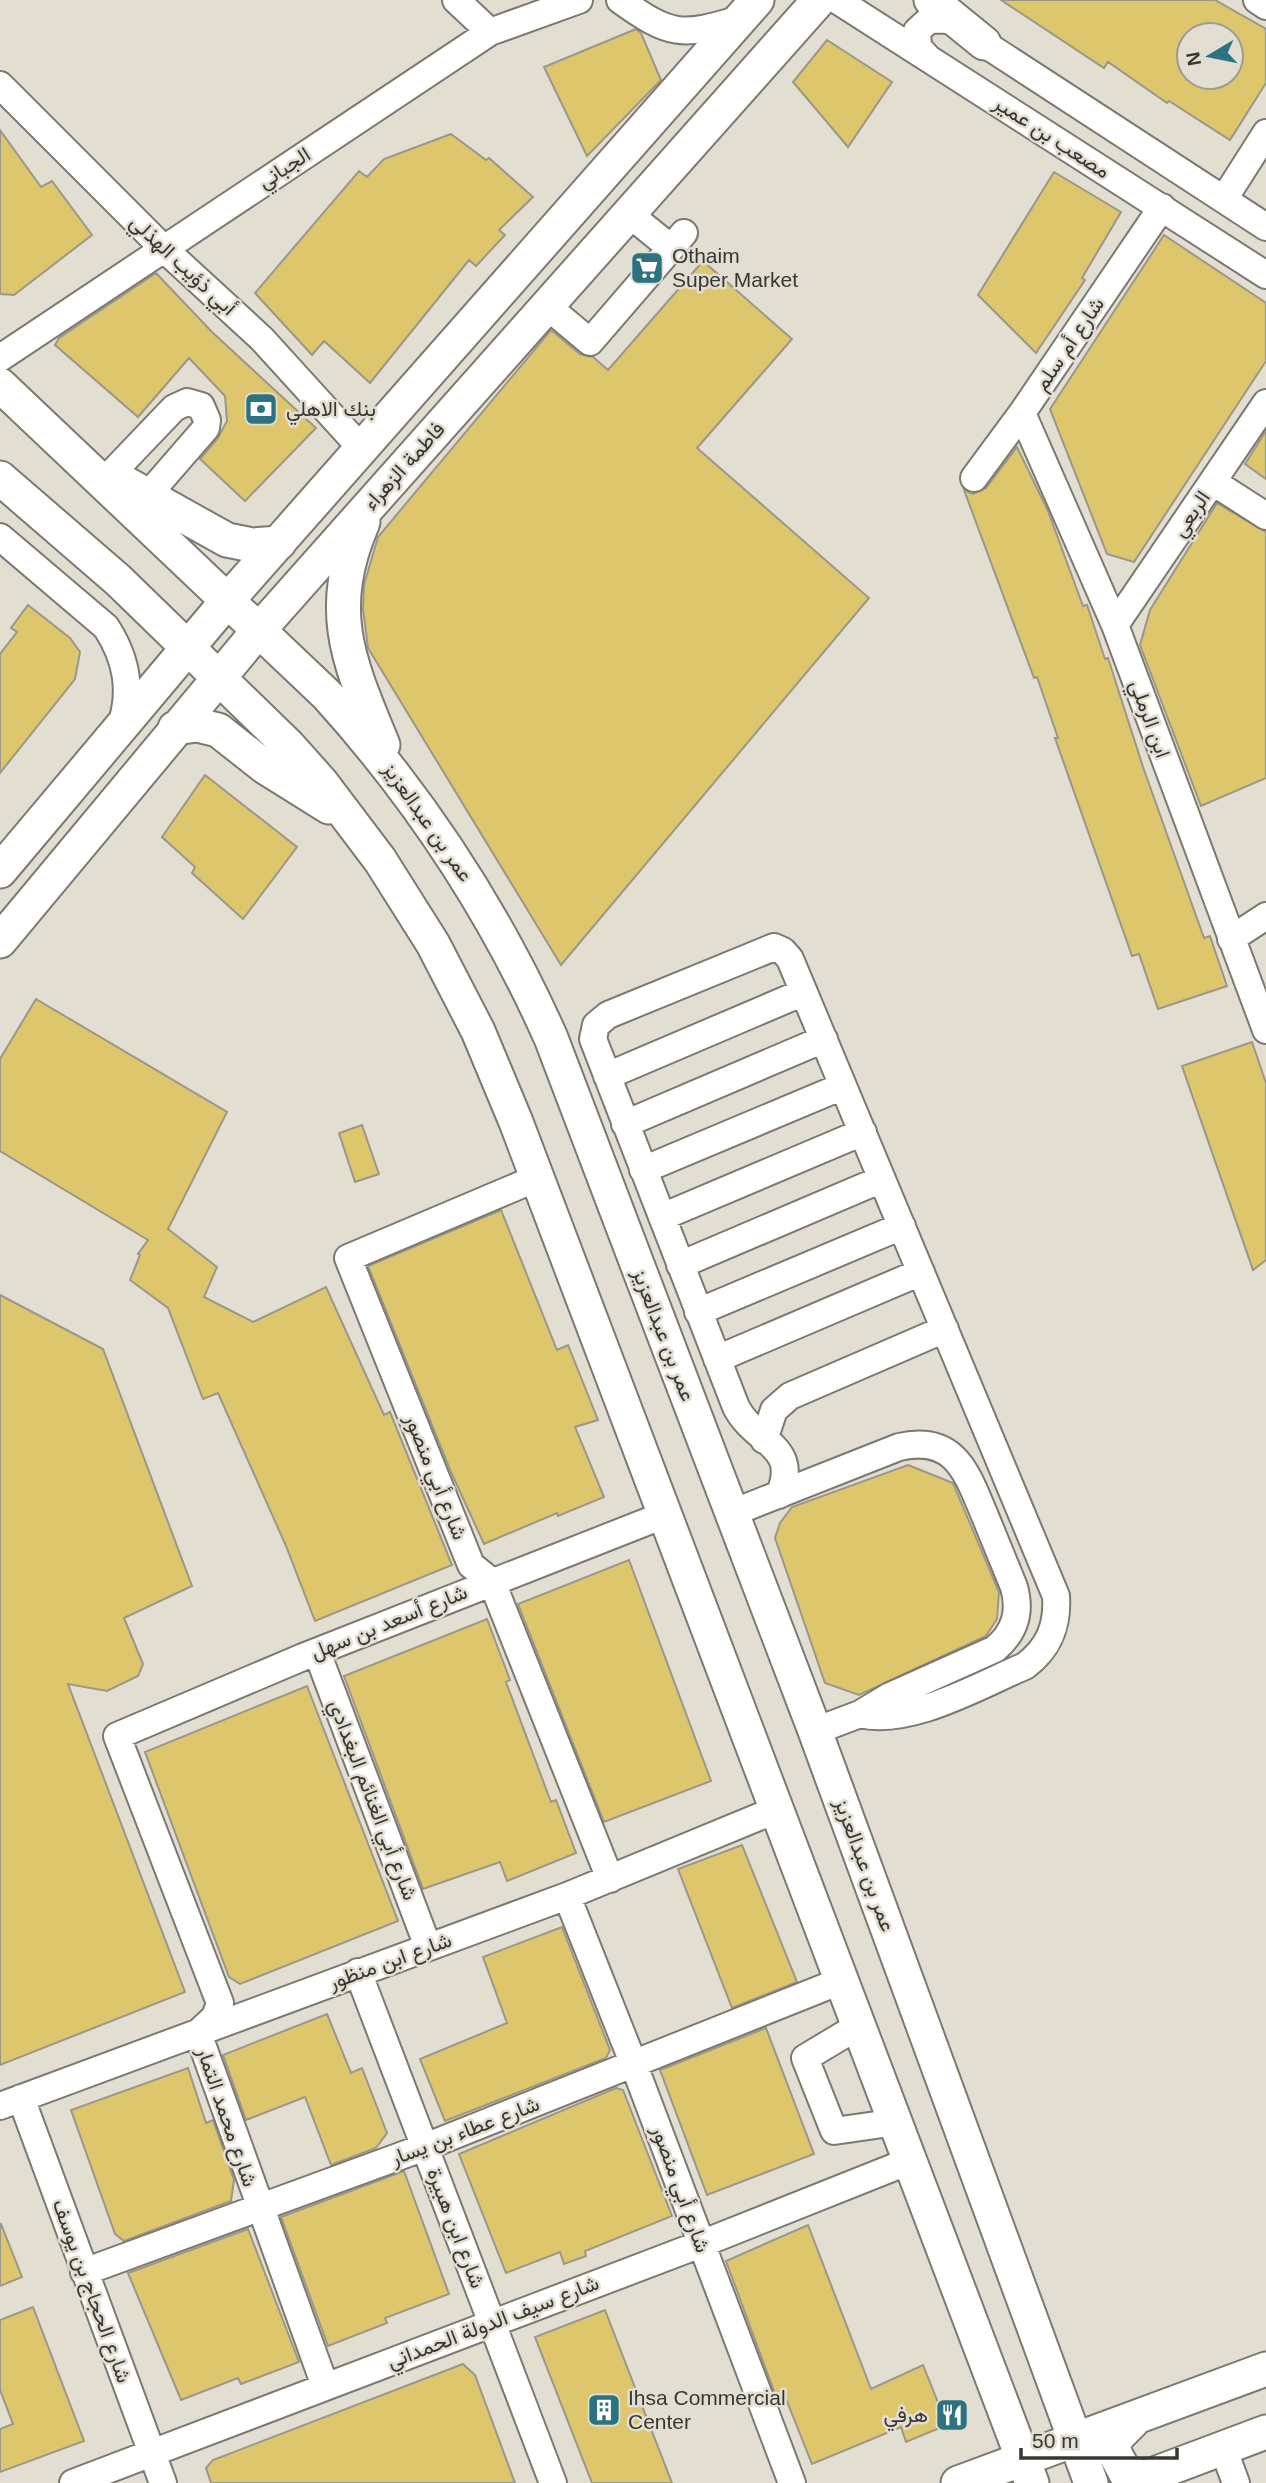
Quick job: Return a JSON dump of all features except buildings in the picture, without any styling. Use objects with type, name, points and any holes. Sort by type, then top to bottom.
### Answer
[{"type":"main road","points":[[788,34],[796,17],[793,0]]},
{"type":"main road","name":"فاطمة الزهراء","points":[[0,941],[175,727],[258,631],[819,0]]},
{"type":"main road","points":[[0,871],[228,601],[748,9]]},
{"type":"main road","points":[[940,10],[984,43]]},
{"type":"main road","name":"عمر بن عبدالعزيز","points":[[0,385],[327,695],[394,773],[482,900],[530,991],[556,1050],[815,1731],[1078,2440],[1091,2483]]},
{"type":"main road","points":[[75,456],[228,540],[253,545],[279,543]]},
{"type":"main road","points":[[0,478],[118,580],[288,745],[351,821],[407,902],[456,987],[498,1076],[1003,2403],[1019,2427],[1030,2435],[1038,2436],[1060,2427],[1062,2397]]},
{"type":"main road","points":[[370,504],[351,551],[343,615],[356,678],[394,773]]},
{"type":"main road","points":[[175,727],[197,725],[218,730],[265,766],[351,821]]},
{"type":"main road","points":[[1003,2403],[1003,2477],[1078,2440],[1266,2369]]},
{"type":"main road","points":[[1133,2421],[1118,2436],[1112,2448],[1126,2474],[1137,2480],[1266,2432]]},
{"type":"street","points":[[456,0],[490,32]]},
{"type":"street","name":"الجباني","points":[[0,358],[490,32],[579,0]]},
{"type":"street","points":[[620,0],[647,19],[677,32],[710,28],[748,9]]},
{"type":"street","name":"مصعب بن عمير","points":[[837,0],[1266,275]]},
{"type":"street","points":[[918,0],[940,10],[916,31],[918,47],[928,58]]},
{"type":"street","points":[[1257,0],[1266,6]]},
{"type":"street","name":"مصعب بن عمير","points":[[984,43],[1266,227]]},
{"type":"street","name":"أبي ذؤيب الهذلي","points":[[0,85],[163,248],[262,339],[362,449]]},
{"type":"street","points":[[1224,199],[1266,133]]},
{"type":"street","name":"شارع أم سلم","points":[[974,478],[1022,413],[1161,207]]},
{"type":"street","points":[[547,306],[590,342],[677,240],[629,214]]},
{"type":"street","points":[[110,475],[174,408],[187,402],[201,407],[207,420],[206,428],[147,496]]},
{"type":"street","name":"الربعي","points":[[1115,625],[1266,403]]},
{"type":"street","name":"ابن الرملي","points":[[1022,413],[1115,625],[1266,1030]]},
{"type":"street","points":[[1213,482],[1266,516]]},
{"type":"street","points":[[0,537],[106,627],[116,643],[127,678],[126,706],[119,732]]},
{"type":"street","points":[[1231,939],[1266,916]]},
{"type":"street","points":[[779,1495],[786,1478],[785,1462],[777,1449],[741,1417],[593,1039],[596,1025],[608,1015],[774,947],[787,954],[804,992],[1056,1596],[1056,1623],[1045,1648],[1025,1666],[910,1713],[890,1717],[860,1714]]},
{"type":"street","points":[[607,1076],[804,992]]},
{"type":"street","points":[[625,1124],[824,1039]]},
{"type":"street","points":[[643,1170],[843,1086]]},
{"type":"street","points":[[662,1217],[863,1132]]},
{"type":"street","name":"شارع أبي منصور","points":[[537,1178],[348,1258],[471,1564],[492,1582],[610,1879]]},
{"type":"street","points":[[680,1265],[882,1179]]},
{"type":"street","points":[[698,1312],[902,1226]]},
{"type":"street","points":[[717,1359],[922,1272]]},
{"type":"street","points":[[764,1440],[765,1430],[774,1410],[790,1395],[945,1329]]},
{"type":"street","points":[[732,1513],[900,1447],[926,1444],[938,1447],[958,1461],[965,1470],[1014,1587],[1017,1598],[1016,1620],[1005,1641],[995,1649],[890,1696],[860,1714],[815,1731]]},
{"type":"street","name":"شارع أسعد بن سهل","points":[[117,1736],[317,1652],[664,1515]]},
{"type":"street","name":"شارع أبي الغنائم البغدادي","points":[[317,1652],[428,1947]]},
{"type":"street","name":"شارع محمد التمار","points":[[117,1736],[220,2003],[215,2017],[198,2033],[259,2209],[325,2386]]},
{"type":"street","name":"شارع ابن منظور","points":[[11,2102],[567,1896],[778,1809]]},
{"type":"street","name":"شارع أبي منصور","points":[[567,1896],[792,2483]]},
{"type":"street","name":"شارع ابن هبيرة","points":[[358,1972],[554,2483]]},
{"type":"street","name":"شارع عطاء بن يسار","points":[[84,2272],[425,2147],[843,1980]]},
{"type":"street","points":[[860,2025],[806,2058],[834,2131],[897,2122]]},
{"type":"street","name":"شارع الحجاج بن يوسف","points":[[11,2102],[84,2272],[163,2483]]},
{"type":"street","name":"شارع سيف الدولة الحمداني","points":[[73,2483],[701,2245],[912,2160]]},
{"type":"street","points":[[1223,2448],[1236,2483]]},
{"type":"place","name":"Othaim Super Market","points":[[647,268]]},
{"type":"place","name":"بنك الاهلي","points":[[261,409]]},
{"type":"place","name":"Ihsa Commercial Center","points":[[604,2410]]},
{"type":"place","name":"هرفي","points":[[952,2415]]}]
